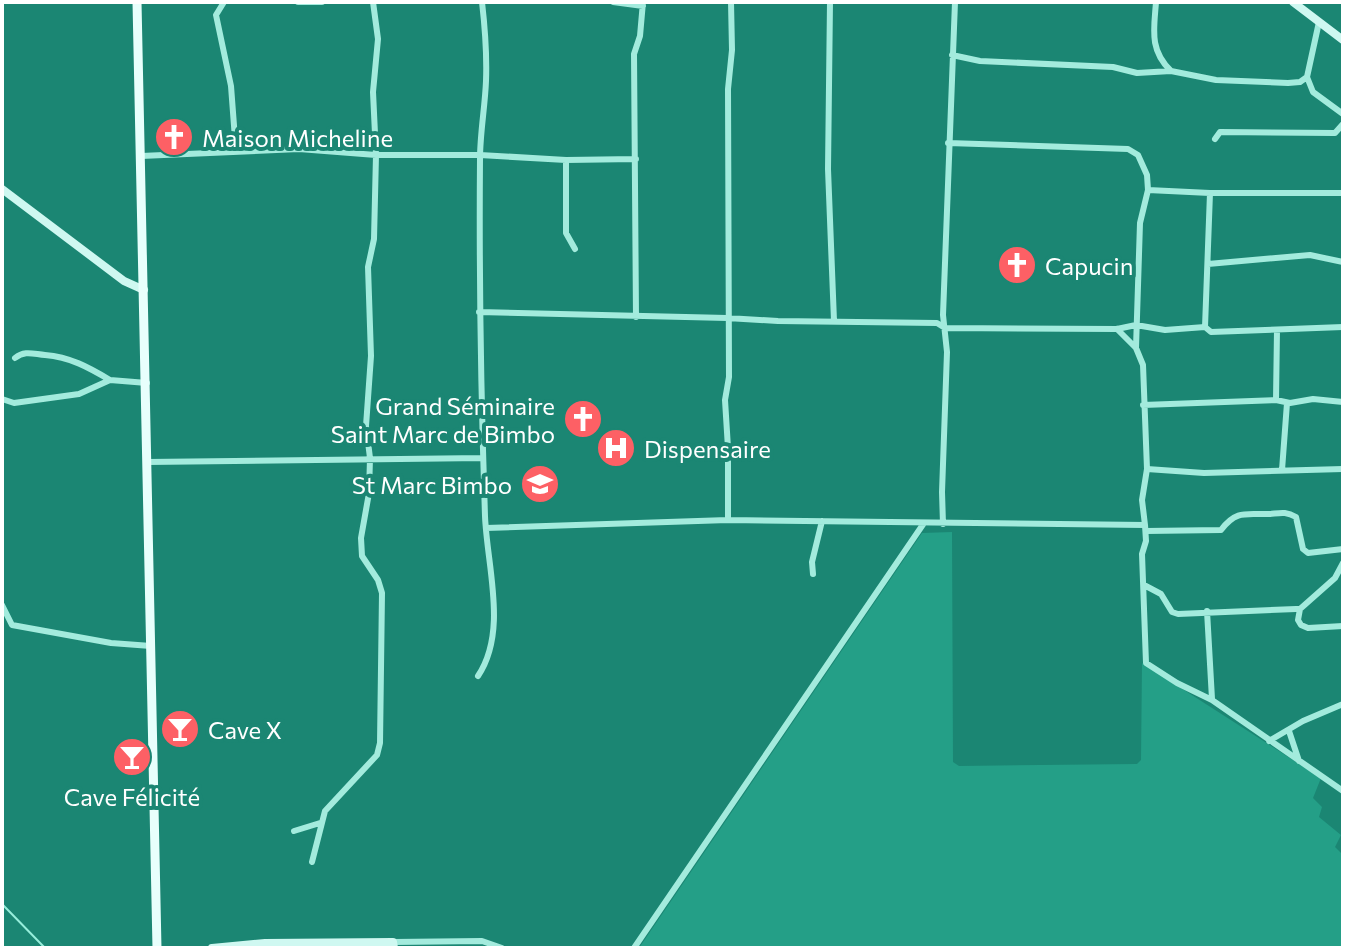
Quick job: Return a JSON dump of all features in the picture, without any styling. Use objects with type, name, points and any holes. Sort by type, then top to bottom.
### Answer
[{"type":"main road","points":[[137,2],[157,948]]},
{"type":"street","points":[[224,2],[216,15],[231,86],[236,152]]},
{"type":"street","points":[[298,2],[322,2]]},
{"type":"street","points":[[312,862],[320,823],[332,802],[377,755],[380,743],[382,593],[378,580],[362,556],[361,538],[369,493],[370,458],[366,426],[371,356],[368,267],[374,239],[376,155],[373,92],[378,39],[373,2]]},
{"type":"street","points":[[478,676],[489,660],[494,622],[486,528],[479,312],[480,155],[486,82],[482,2]]},
{"type":"street","points":[[613,2],[643,4],[640,36],[634,54],[636,317]]},
{"type":"street","points":[[728,520],[725,400],[729,377],[731,2]]},
{"type":"street","points":[[830,2],[828,169],[834,321]]},
{"type":"street","points":[[943,524],[943,315],[955,2]]},
{"type":"street","points":[[1156,2],[1152,36],[1157,52],[1171,71]]},
{"type":"street","points":[[1293,2],[1343,40]]},
{"type":"street","points":[[1319,22],[1307,77],[1313,92],[1343,114]]},
{"type":"street","points":[[952,55],[980,61],[1113,67],[1137,73],[1171,71],[1235,81],[1288,83],[1300,82],[1307,77]]},
{"type":"street","points":[[1215,139],[1220,132],[1335,133],[1343,124]]},
{"type":"street","points":[[948,143],[1128,149],[1138,155],[1147,175],[1148,190],[1140,223],[1136,325],[1136,348],[1143,365],[1147,469],[1142,500],[1146,528],[1142,554],[1146,663],[1212,700],[1343,791]]},
{"type":"street","points":[[141,156],[299,149],[376,155],[636,159]]},
{"type":"street","points":[[566,160],[566,233],[575,249]]},
{"type":"street","points":[[2,189],[124,281],[144,290]]},
{"type":"street","points":[[1148,190],[1343,193]]},
{"type":"street","points":[[1205,327],[1210,193]]},
{"type":"street","points":[[1208,264],[1310,255],[1343,262]]},
{"type":"street","points":[[479,312],[937,323],[945,328],[1117,329],[1136,325],[1165,330],[1205,327],[1211,332],[1343,327]]},
{"type":"street","points":[[1117,329],[1136,348]]},
{"type":"street","points":[[1276,400],[1277,330]]},
{"type":"street","points":[[15,358],[29,352],[60,355],[110,380],[147,383]]},
{"type":"street","points":[[2,399],[14,403],[79,394],[110,380]]},
{"type":"street","points":[[1143,405],[1276,400],[1287,403],[1313,399],[1343,402]]},
{"type":"street","points":[[1282,470],[1287,403]]},
{"type":"street","points":[[147,462],[483,458]]},
{"type":"street","points":[[1147,469],[1204,473],[1343,469]]},
{"type":"street","points":[[486,528],[728,520],[1221,530],[1229,520],[1244,513],[1282,512],[1296,517],[1303,549],[1308,553],[1343,549]]},
{"type":"street","points":[[813,574],[812,562],[822,521]]},
{"type":"street","points":[[634,948],[924,523]]},
{"type":"street","points":[[1343,563],[1335,578],[1300,609],[1298,620],[1308,628],[1343,626]]},
{"type":"street","points":[[1144,585],[1161,594],[1172,612],[1300,609]]},
{"type":"street","points":[[2,605],[12,625]]},
{"type":"street","points":[[1207,611],[1212,700]]},
{"type":"street","points":[[4,630],[12,625],[111,643],[151,646]]},
{"type":"street","points":[[1269,741],[1311,717],[1343,704]]},
{"type":"street","points":[[1289,731],[1299,761]]},
{"type":"street","points":[[294,831],[320,823]]},
{"type":"street","points":[[212,948],[462,944],[482,941],[502,948]]},
{"type":"green space","points":[[952,532],[953,762],[959,766],[1137,764],[1141,760],[1142,663],[1321,778],[1313,798],[1322,807],[1319,817],[1341,835],[1335,847],[1343,855],[1343,948],[639,948],[922,533]]},
{"type":"waterway","points":[[2,904],[45,948]]},
{"type":"place","name":"Maison Micheline","points":[[174,137]]},
{"type":"place","name":"Capucin","points":[[1017,265]]},
{"type":"place","name":"Grand Séminaire Saint Marc de Bimbo","points":[[583,419]]},
{"type":"place","name":"Dispensaire","points":[[616,448]]},
{"type":"place","name":"St Marc Bimbo","points":[[540,484]]},
{"type":"place","name":"Cave X","points":[[180,729]]},
{"type":"place","name":"Cave Félicité","points":[[132,757]]}]
